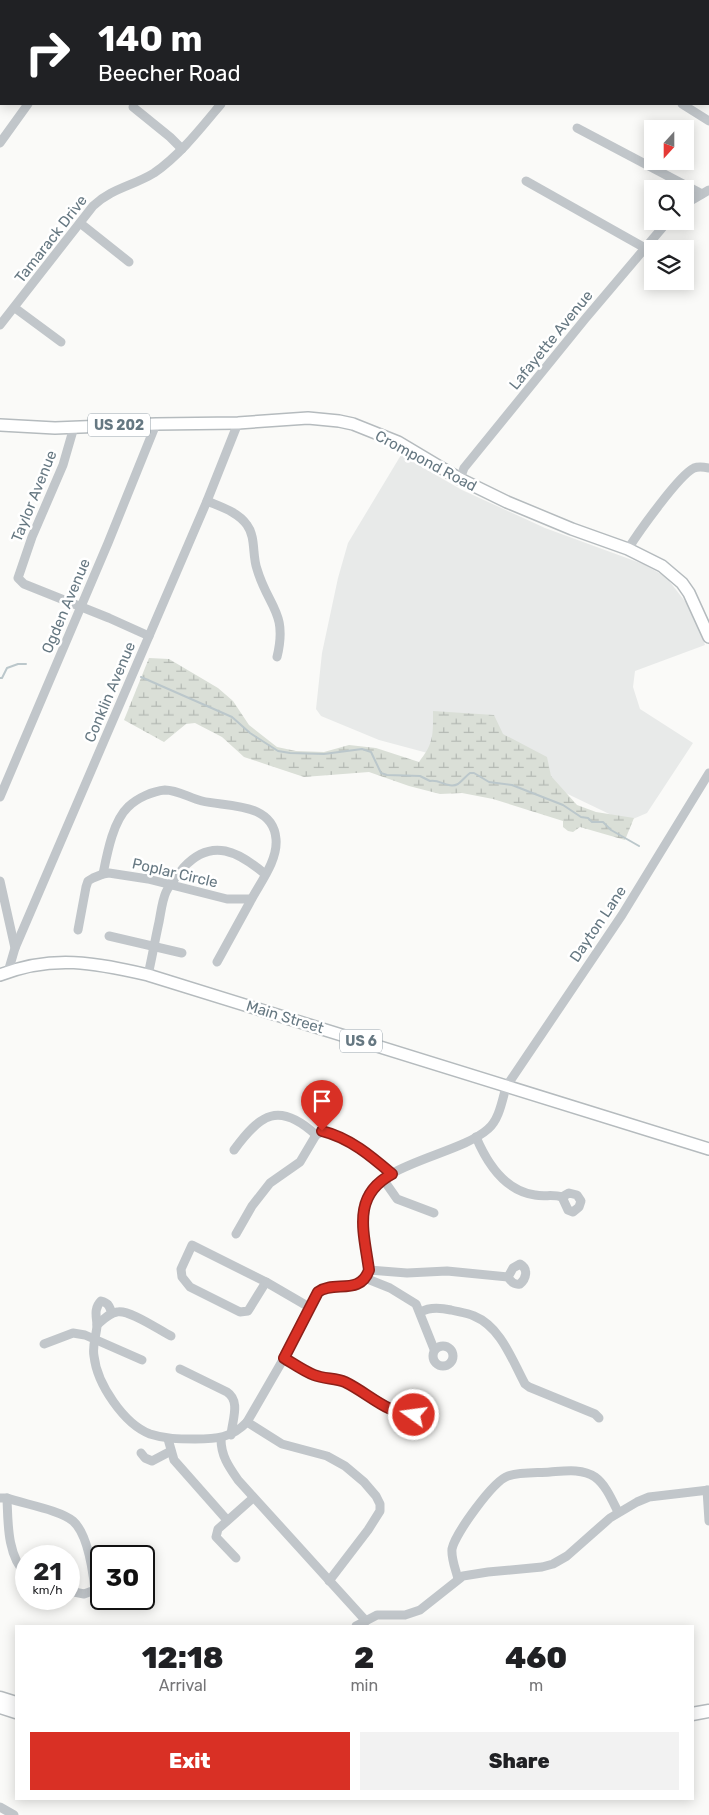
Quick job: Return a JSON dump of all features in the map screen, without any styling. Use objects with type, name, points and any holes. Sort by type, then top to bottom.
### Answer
[{"type":"highway","points":[[0,1698],[15,1703]]},
{"type":"highway","points":[[0,1707],[15,1712]]},
{"type":"highway","points":[[694,1714],[709,1711]]},
{"type":"highway","points":[[694,1721],[709,1718]]},
{"type":"main road","name":"Crompond Road","points":[[0,425],[34,428],[238,423],[308,418],[353,424],[398,442],[460,479],[542,517],[628,549],[662,566],[682,583],[695,604],[709,637]]},
{"type":"main road","name":"Main Street","points":[[4,973],[44,964],[83,962],[148,975],[709,1149]]},
{"type":"street","points":[[0,143],[27,105]]},
{"type":"street","name":"Tamarack Drive","points":[[0,325],[103,196],[152,174],[165,164],[182,149],[220,105]]},
{"type":"street","points":[[684,105],[709,121]]},
{"type":"street","points":[[132,107],[182,149]]},
{"type":"street","points":[[577,128],[706,192]]},
{"type":"street","points":[[526,181],[644,247]]},
{"type":"street","points":[[694,199],[706,192]]},
{"type":"street","points":[[80,223],[129,262]]},
{"type":"street","name":"Lafayette Avenue","points":[[652,240],[660,230]]},
{"type":"street","name":"Lafayette Avenue","points":[[460,479],[464,468],[644,249]]},
{"type":"street","points":[[15,308],[61,342]]},
{"type":"street","name":"Conklin Avenue","points":[[4,973],[207,501],[238,423]]},
{"type":"street","name":"Ogden Avenue","points":[[0,797],[156,424]]},
{"type":"street","name":"Taylor Avenue","points":[[74,427],[63,465],[18,578],[24,584],[80,607]]},
{"type":"street","points":[[628,549],[676,484],[694,468],[700,466],[709,468]]},
{"type":"street","points":[[207,501],[235,514],[247,525],[251,532],[256,569],[279,620],[280,639],[277,657]]},
{"type":"street","points":[[80,607],[149,636]]},
{"type":"street","name":"Dayton Lane","points":[[383,1179],[404,1168],[466,1143],[488,1129],[497,1115],[506,1087],[622,915],[709,773]]},
{"type":"street","points":[[78,930],[88,881],[103,874],[115,830],[126,808],[140,798],[166,790],[205,802],[242,806],[261,815],[268,822],[276,839],[275,852],[217,962]]},
{"type":"street","points":[[148,975],[163,903],[170,886],[178,874],[193,859],[211,851],[218,850],[234,853],[251,862],[265,874]]},
{"type":"street","name":"Poplar Circle","points":[[103,874],[136,876],[227,899],[251,899]]},
{"type":"street","points":[[0,881],[15,948]]},
{"type":"street","points":[[109,936],[182,953]]},
{"type":"street","points":[[234,1150],[253,1126],[268,1116],[280,1115],[290,1118],[300,1122],[316,1134]]},
{"type":"street","points":[[236,1234],[252,1206],[270,1183],[300,1162],[316,1134],[322,1131],[344,1139],[371,1156],[392,1174]]},
{"type":"street","points":[[476,1137],[493,1167],[512,1188],[536,1196],[562,1197]]},
{"type":"street","points":[[367,1274],[364,1212],[371,1190],[383,1179],[397,1199],[434,1212]]},
{"type":"street","points":[[266,1282],[248,1311],[240,1312],[190,1287],[182,1277],[181,1269],[192,1245],[266,1282],[309,1307]]},
{"type":"street","points":[[112,1313],[108,1304],[101,1301],[98,1304],[95,1317],[97,1325],[93,1355],[96,1369],[104,1387],[131,1422],[149,1433],[168,1439],[221,1438],[237,1432],[247,1422],[284,1358],[309,1307],[318,1292],[324,1288],[351,1286],[367,1274],[447,1271],[508,1277]]},
{"type":"street","points":[[367,1274],[416,1304],[421,1312],[434,1349]]},
{"type":"street","points":[[421,1312],[432,1309],[446,1309],[473,1316],[484,1322],[500,1339],[529,1388],[596,1414],[599,1418]]},
{"type":"street","points":[[97,1325],[112,1313],[119,1311],[141,1319],[171,1336]]},
{"type":"street","points":[[44,1344],[73,1333],[85,1335],[142,1360]]},
{"type":"street","points":[[284,1358],[313,1375],[343,1381],[397,1412]]},
{"type":"street","points":[[180,1370],[232,1396],[235,1403],[231,1435]]},
{"type":"street","points":[[247,1422],[282,1444],[326,1456],[345,1466],[364,1482],[376,1496],[380,1504],[380,1511],[329,1581]]},
{"type":"street","points":[[221,1438],[221,1448],[228,1466],[253,1498],[366,1621]]},
{"type":"street","points":[[168,1439],[174,1460],[227,1520]]},
{"type":"street","points":[[142,1452],[145,1458],[152,1461],[171,1451]]},
{"type":"street","points":[[458,1579],[452,1548],[456,1539],[467,1521],[494,1486],[507,1476],[579,1471],[588,1473],[601,1482],[613,1500],[618,1512]]},
{"type":"street","points":[[358,1625],[377,1615],[405,1616],[420,1610],[463,1576],[542,1567],[553,1564],[567,1556],[618,1512],[649,1497],[708,1490],[709,1521]]},
{"type":"street","points":[[15,1557],[4,1498],[60,1514],[73,1521],[81,1532],[86,1544],[96,1590],[80,1593]]},
{"type":"street","points":[[236,1558],[216,1537],[218,1529],[253,1498]]},
{"type":"street","points":[[0,1807],[14,1815]]},
{"type":"shaded area","points":[[401,455],[462,490],[545,528],[643,564],[666,577],[691,609],[705,645],[635,671],[633,687],[640,709],[693,743],[647,813],[626,822],[551,786],[379,740],[321,716],[316,709],[322,653],[338,578],[348,543]]},
{"type":"green space","points":[[149,658],[169,659],[218,688],[233,701],[249,725],[277,747],[296,751],[324,752],[349,745],[376,748],[419,762],[428,749],[432,738],[433,711],[494,715],[503,734],[547,757],[551,776],[577,805],[596,812],[634,818],[625,840],[580,827],[573,832],[568,831],[563,827],[563,821],[493,799],[462,793],[440,794],[409,786],[369,772],[304,777],[244,757],[222,737],[195,723],[186,724],[164,742],[124,720]]},
{"type":"waterway","points":[[0,678],[2,678],[7,668],[18,664],[26,664]]},
{"type":"waterway","points":[[141,677],[232,717],[250,733],[278,751],[324,754],[362,749],[371,752],[381,773],[387,775],[420,776],[430,781],[451,785],[458,784],[470,773],[474,773],[489,782],[512,785],[563,805],[592,822],[603,822],[611,830],[639,846]]},
{"type":"route","points":[[322,1131],[344,1139],[371,1156],[392,1174],[380,1181],[371,1190],[366,1201],[364,1212],[369,1270],[366,1276],[357,1284],[351,1286],[324,1288],[318,1292],[313,1298],[284,1358],[313,1375],[343,1381],[394,1411],[414,1415]]}]
